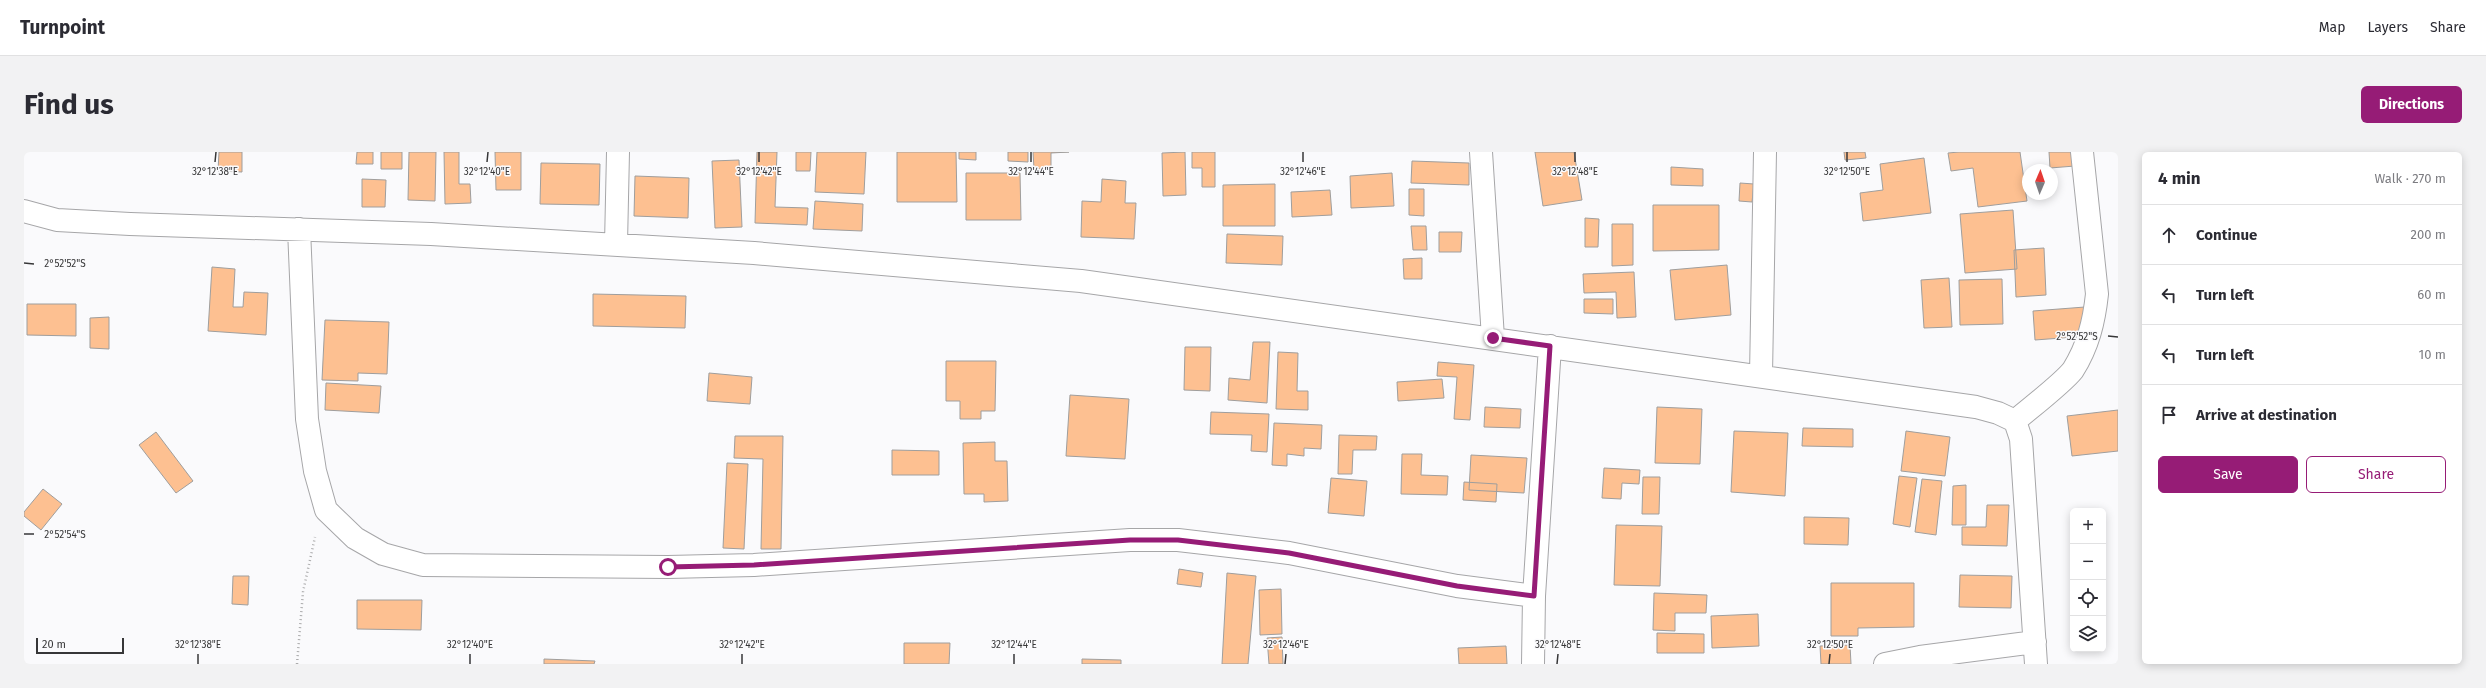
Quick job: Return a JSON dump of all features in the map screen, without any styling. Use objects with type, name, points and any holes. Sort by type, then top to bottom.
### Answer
[{"type":"street","points":[[616,244],[618,152]]},
{"type":"street","points":[[1481,152],[1493,338]]},
{"type":"street","points":[[1760,375],[1765,152]]},
{"type":"street","points":[[2015,422],[2072,371],[2089,338],[2095,317],[2097,294],[2082,152]]},
{"type":"street","points":[[24,211],[65,220],[616,244],[754,253],[1081,281],[1760,375],[1976,407],[1998,413],[2015,422],[2021,439],[2036,664]]},
{"type":"street","points":[[299,229],[307,419],[315,471],[326,510],[355,538],[383,554],[423,565],[668,567],[754,565],[1096,541],[1178,540],[1289,553],[1457,586],[1534,596]]},
{"type":"street","points":[[1533,664],[1534,596],[1550,346]]},
{"type":"street","points":[[1885,664],[1920,657],[2035,642]]},
{"type":"path","points":[[297,664],[303,592],[314,539],[326,510]]},
{"type":"building","points":[[219,152],[242,152],[242,172],[218,171]]},
{"type":"building","points":[[357,152],[373,152],[373,164],[356,164]]},
{"type":"building","points":[[381,152],[402,152],[402,169],[381,169]]},
{"type":"building","points":[[409,152],[436,152],[435,201],[408,200]]},
{"type":"building","points":[[444,152],[459,152],[459,184],[470,184],[471,203],[445,204]]},
{"type":"building","points":[[495,152],[521,152],[521,190],[496,190]]},
{"type":"building","points":[[757,152],[777,152],[775,207],[808,208],[807,225],[755,223]]},
{"type":"building","points":[[796,152],[811,152],[810,171],[796,171]]},
{"type":"building","points":[[817,152],[866,152],[864,194],[815,192]]},
{"type":"building","points":[[897,152],[956,152],[957,202],[897,202]]},
{"type":"building","points":[[959,152],[976,152],[976,160],[959,159]]},
{"type":"building","points":[[1008,152],[1028,152],[1028,162],[1008,161]]},
{"type":"building","points":[[1033,152],[1069,152],[1051,153],[1051,169],[1034,169]]},
{"type":"building","points":[[1185,152],[1186,195],[1163,196],[1162,153]]},
{"type":"building","points":[[1192,152],[1215,152],[1215,187],[1202,187],[1202,168],[1192,168]]},
{"type":"building","points":[[1535,152],[1574,152],[1582,200],[1543,206]]},
{"type":"building","points":[[1844,152],[1865,152],[1866,158],[1845,160]]},
{"type":"building","points":[[2020,152],[2022,166],[2022,200],[2027,201],[1978,207],[1973,168],[1951,171],[1948,153]]},
{"type":"building","points":[[2049,152],[2074,152],[2075,166],[2058,167],[2058,164],[2050,164]]},
{"type":"building","points":[[1924,158],[1931,213],[1863,221],[1860,193],[1883,190],[1880,164]]},
{"type":"building","points":[[739,160],[742,227],[715,228],[712,161]]},
{"type":"building","points":[[1412,161],[1469,163],[1469,185],[1411,183]]},
{"type":"building","points":[[541,163],[600,164],[599,205],[540,204]]},
{"type":"building","points":[[1671,167],[1703,169],[1703,186],[1671,185]]},
{"type":"building","points":[[966,173],[1020,173],[1021,220],[966,220]]},
{"type":"building","points":[[1392,173],[1394,206],[1351,208],[1350,176]]},
{"type":"building","points":[[635,176],[689,178],[688,218],[634,216]]},
{"type":"building","points":[[362,179],[386,180],[385,207],[362,207]]},
{"type":"building","points":[[1102,179],[1126,181],[1125,203],[1136,203],[1134,239],[1081,237],[1082,201],[1101,202]]},
{"type":"building","points":[[1740,183],[1754,184],[1752,202],[1739,201]]},
{"type":"building","points":[[1275,184],[1275,226],[1223,226],[1223,185]]},
{"type":"building","points":[[1409,189],[1424,189],[1424,216],[1409,215]]},
{"type":"building","points":[[1330,190],[1332,215],[1292,217],[1291,192]]},
{"type":"building","points":[[815,201],[863,204],[862,231],[813,229]]},
{"type":"building","points":[[1653,205],[1719,205],[1719,250],[1653,251]]},
{"type":"building","points":[[2013,210],[2017,269],[1965,273],[1960,214]]},
{"type":"building","points":[[1585,218],[1599,219],[1598,247],[1585,247]]},
{"type":"building","points":[[1612,224],[1633,224],[1633,265],[1612,266]]},
{"type":"building","points":[[1411,226],[1426,226],[1427,250],[1413,250]]},
{"type":"building","points":[[1439,232],[1462,232],[1461,252],[1439,252]]},
{"type":"building","points":[[1227,234],[1283,236],[1282,265],[1226,263]]},
{"type":"building","points":[[2044,248],[2046,295],[2016,297],[2014,250]]},
{"type":"building","points":[[1422,258],[1422,279],[1404,279],[1403,259]]},
{"type":"building","points":[[1727,265],[1731,315],[1675,320],[1670,270]]},
{"type":"building","points":[[212,267],[235,269],[233,307],[243,307],[244,292],[268,293],[266,335],[208,331]]},
{"type":"building","points":[[1634,272],[1636,317],[1617,318],[1616,292],[1584,293],[1583,274]]},
{"type":"building","points":[[1949,278],[1952,327],[1924,328],[1921,280]]},
{"type":"building","points":[[2002,279],[2003,324],[1960,325],[1959,280]]},
{"type":"building","points":[[593,294],[686,296],[685,328],[593,326]]},
{"type":"building","points":[[1584,299],[1613,299],[1613,314],[1584,313]]},
{"type":"building","points":[[27,304],[76,304],[76,336],[27,335]]},
{"type":"building","points":[[2085,307],[2088,336],[2035,340],[2033,311]]},
{"type":"building","points":[[109,317],[109,349],[90,348],[90,318]]},
{"type":"building","points":[[325,320],[389,322],[387,374],[358,373],[358,381],[322,380]]},
{"type":"building","points":[[1253,342],[1270,342],[1267,403],[1228,400],[1229,378],[1250,380]]},
{"type":"building","points":[[1185,347],[1211,347],[1210,391],[1184,390]]},
{"type":"building","points":[[1278,352],[1298,353],[1297,391],[1308,391],[1308,410],[1276,409]]},
{"type":"building","points":[[946,361],[996,361],[995,411],[981,411],[981,419],[960,419],[960,401],[946,401]]},
{"type":"building","points":[[1438,362],[1474,365],[1470,420],[1454,419],[1457,377],[1437,376]]},
{"type":"building","points":[[709,373],[752,377],[750,404],[707,401]]},
{"type":"building","points":[[1442,379],[1444,398],[1398,401],[1397,382]]},
{"type":"building","points":[[326,383],[381,386],[379,413],[325,410]]},
{"type":"building","points":[[1070,395],[1129,399],[1125,459],[1066,456]]},
{"type":"building","points":[[1485,407],[1521,409],[1520,428],[1484,427]]},
{"type":"building","points":[[1657,407],[1702,409],[1700,464],[1655,463]]},
{"type":"building","points":[[2118,410],[2118,451],[2072,456],[2067,416]]},
{"type":"building","points":[[1211,412],[1269,414],[1267,452],[1251,451],[1252,435],[1210,434]]},
{"type":"building","points":[[1274,423],[1322,425],[1321,449],[1304,448],[1304,456],[1287,454],[1287,466],[1272,465]]},
{"type":"building","points":[[1803,428],[1853,429],[1853,447],[1802,446]]},
{"type":"building","points":[[1734,431],[1788,433],[1785,496],[1731,492]]},
{"type":"building","points":[[1906,431],[1950,437],[1945,476],[1901,471]]},
{"type":"building","points":[[156,432],[193,481],[176,493],[139,445]]},
{"type":"building","points":[[1339,435],[1377,436],[1376,450],[1353,450],[1352,474],[1338,474]]},
{"type":"building","points":[[735,436],[783,436],[781,549],[761,549],[763,459],[734,458]]},
{"type":"building","points":[[995,442],[995,461],[1007,461],[1008,501],[984,502],[984,494],[964,494],[963,443]]},
{"type":"building","points":[[892,450],[939,451],[939,475],[892,475]]},
{"type":"building","points":[[1402,454],[1422,454],[1421,475],[1448,476],[1447,495],[1401,494]]},
{"type":"building","points":[[1471,455],[1527,458],[1524,493],[1469,490]]},
{"type":"building","points":[[727,463],[748,464],[744,549],[723,548]]},
{"type":"building","points":[[1604,468],[1640,470],[1639,484],[1622,483],[1621,499],[1602,498]]},
{"type":"building","points":[[1899,476],[1917,478],[1910,527],[1893,524]]},
{"type":"building","points":[[1643,477],[1660,477],[1659,514],[1642,514]]},
{"type":"building","points":[[1331,478],[1367,481],[1364,516],[1328,513]]},
{"type":"building","points":[[1922,479],[1942,481],[1936,535],[1915,532]]},
{"type":"building","points":[[1464,482],[1497,484],[1496,502],[1463,500]]},
{"type":"building","points":[[1966,485],[1966,525],[1952,525],[1953,486]]},
{"type":"building","points":[[43,489],[62,504],[41,530],[24,516],[24,512]]},
{"type":"building","points":[[1987,505],[2009,505],[2007,546],[1962,545],[1962,527],[1986,527]]},
{"type":"building","points":[[1804,517],[1849,518],[1848,545],[1804,544]]},
{"type":"building","points":[[1616,525],[1662,526],[1660,586],[1614,585]]},
{"type":"building","points":[[1179,569],[1203,573],[1201,587],[1177,584]]},
{"type":"building","points":[[1227,573],[1256,576],[1248,664],[1222,664]]},
{"type":"building","points":[[1960,575],[2012,576],[2011,608],[1959,607]]},
{"type":"building","points":[[233,576],[249,576],[248,605],[232,604]]},
{"type":"building","points":[[1831,583],[1914,583],[1914,627],[1858,628],[1858,636],[1831,636]]},
{"type":"building","points":[[1281,589],[1282,634],[1260,635],[1259,590]]},
{"type":"building","points":[[1654,593],[1707,595],[1706,613],[1675,613],[1675,631],[1653,630]]},
{"type":"building","points":[[357,600],[422,600],[421,630],[357,629]]},
{"type":"building","points":[[1758,614],[1759,646],[1712,648],[1711,616]]},
{"type":"building","points":[[1657,633],[1704,634],[1704,653],[1657,653]]},
{"type":"building","points":[[1282,637],[1283,664],[1269,664],[1267,638]]},
{"type":"building","points":[[904,643],[950,643],[949,664],[904,664]]},
{"type":"building","points":[[1850,645],[1851,664],[1821,664],[1820,646]]},
{"type":"building","points":[[1506,646],[1507,664],[1459,664],[1458,648]]},
{"type":"building","points":[[544,659],[595,661],[594,664],[544,664]]},
{"type":"building","points":[[1082,659],[1121,660],[1121,664],[1082,664]]},
{"type":"route","points":[[668,567],[754,565],[1082,542],[1178,540],[1289,553],[1457,586],[1534,596],[1550,346],[1493,338]]}]
